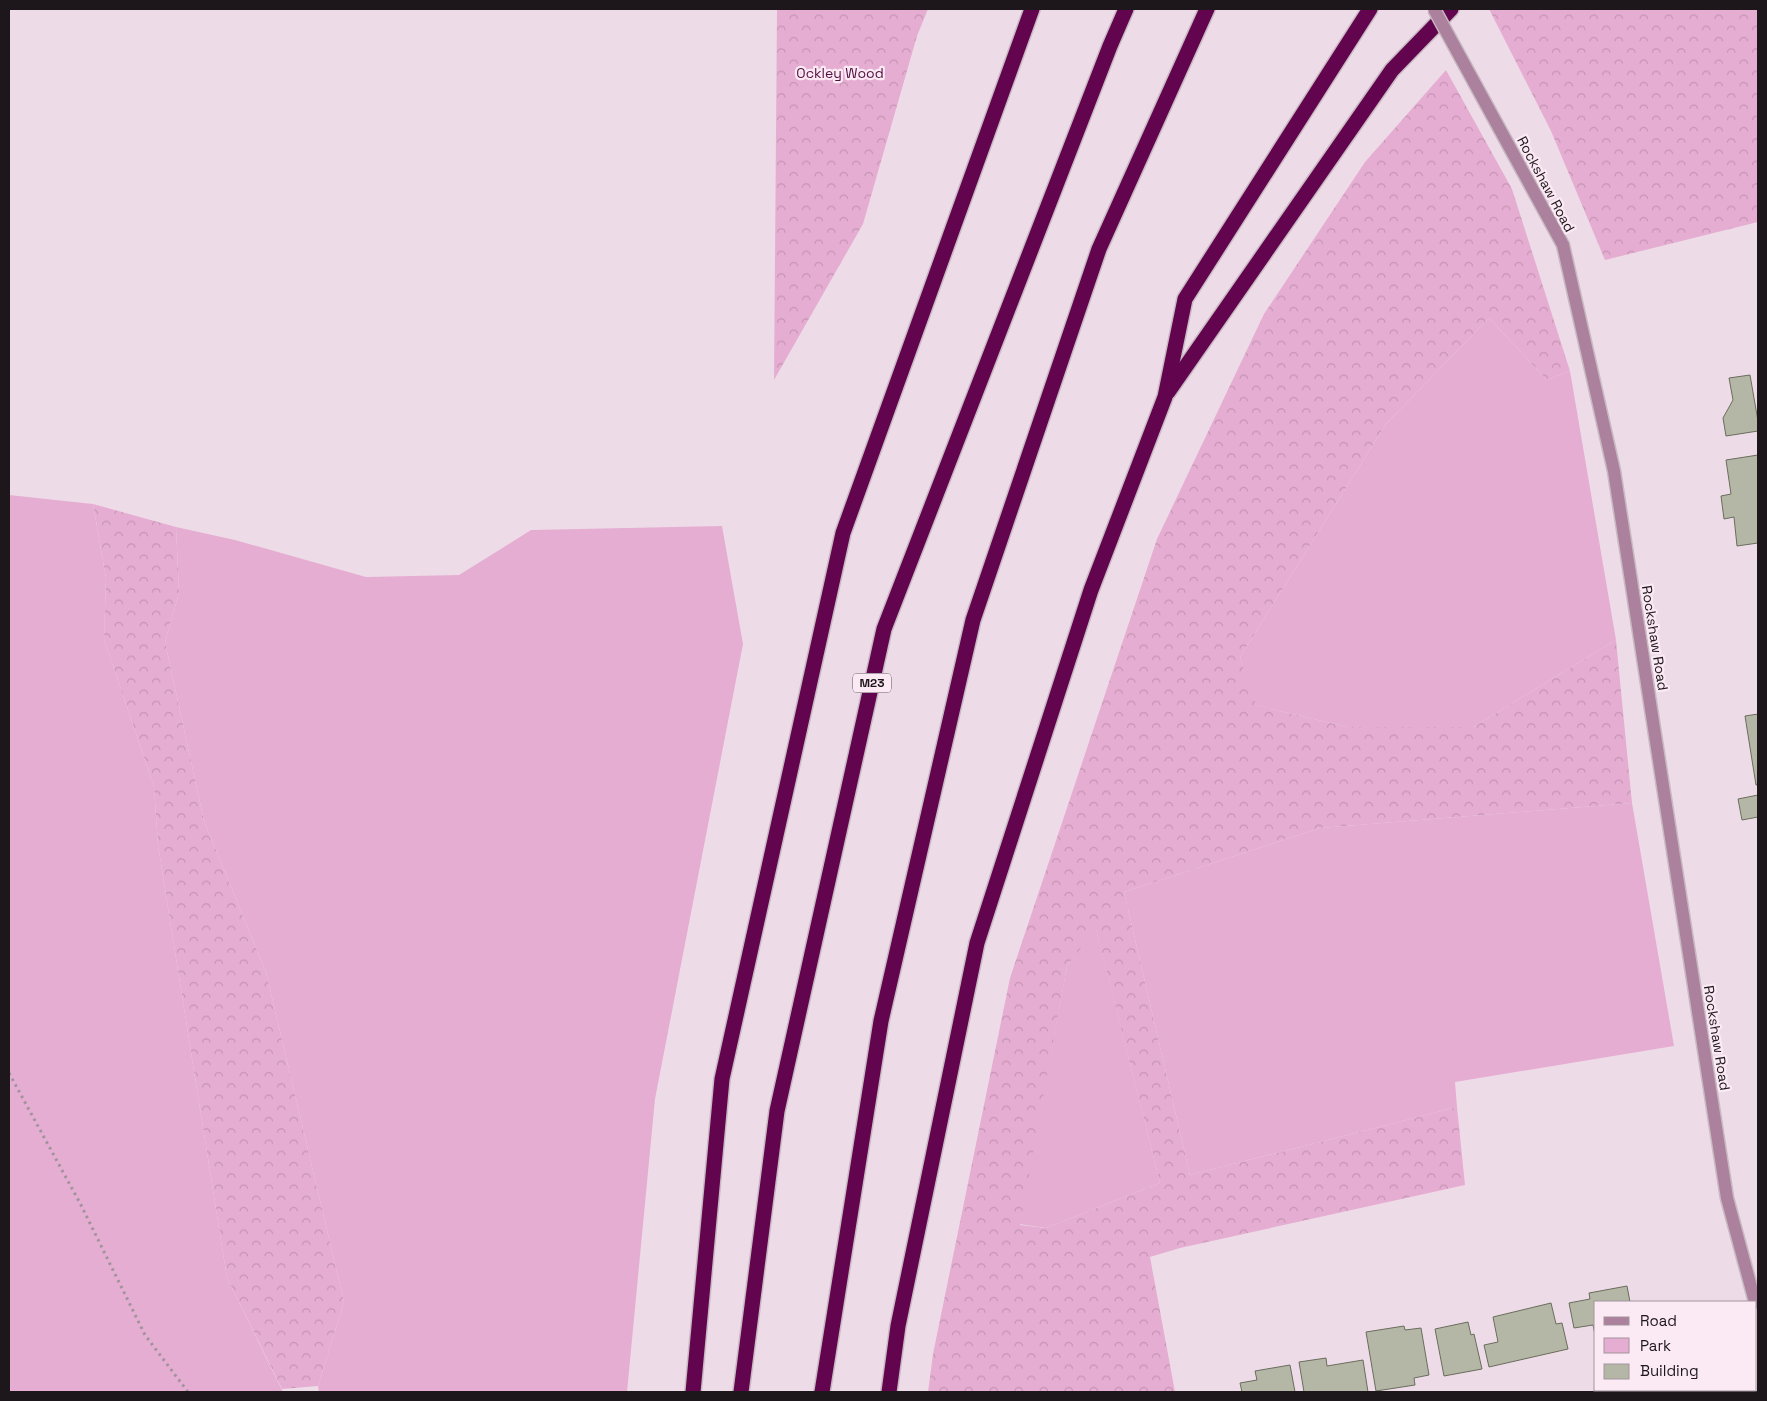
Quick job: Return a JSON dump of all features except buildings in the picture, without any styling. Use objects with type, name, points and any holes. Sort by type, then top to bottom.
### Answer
[{"type":"highway","points":[[693,1392],[722,1079],[843,533],[1032,9]]},
{"type":"highway","name":"M23","points":[[741,1392],[777,1111],[884,629],[1106,56],[1126,9]]},
{"type":"highway","points":[[822,1392],[881,1021],[973,620],[1099,249],[1207,9]]},
{"type":"highway","points":[[889,1392],[898,1326],[977,943],[1091,590],[1165,397],[1186,299],[1370,9]]},
{"type":"highway","points":[[1165,397],[1392,70],[1451,9]]},
{"type":"street","name":"Rockshaw Road","points":[[1434,9],[1563,245],[1614,472],[1727,1198],[1754,1301]]},
{"type":"path","points":[[9,1073],[81,1205],[145,1335],[188,1392]]},
{"type":"green space","name":"Ockley Wood","points":[[777,9],[928,9],[917,36],[863,224],[774,380]]},
{"type":"green space","points":[[1489,9],[1758,9],[1758,222],[1605,260],[1551,131]]},
{"type":"green space","points":[[1446,70],[1512,189],[1570,371],[1547,380],[1489,318],[1386,424],[1240,657],[1256,705],[1347,727],[1473,727],[1616,640],[1632,803],[1320,828],[1124,892],[1190,1175],[1457,1107],[1465,1185],[1180,1248],[1150,1257],[1175,1392],[928,1392],[933,1354],[1010,978],[1157,539],[1264,314],[1365,162]],"holes":[[[1096,929],[1160,1183],[1046,1228],[1020,1225],[1067,966]]]},
{"type":"green space","points":[[1489,318],[1547,380],[1570,371],[1616,640],[1473,727],[1347,727],[1255,705],[1240,657],[1386,424]]},
{"type":"green space","points":[[9,495],[93,504],[106,578],[104,639],[154,787],[158,845],[227,1278],[283,1392],[9,1392]]},
{"type":"green space","points":[[93,504],[176,527],[179,593],[165,642],[204,821],[266,972],[344,1302],[318,1386],[282,1389],[227,1278],[158,845],[154,787],[104,639],[106,578]]},
{"type":"green space","points":[[722,526],[743,644],[655,1099],[627,1392],[319,1392],[318,1386],[344,1302],[266,972],[204,821],[165,642],[179,593],[176,527],[235,540],[366,577],[459,575],[531,530]]},
{"type":"green space","points":[[1632,803],[1674,1046],[1455,1082],[1457,1107],[1190,1175],[1124,892],[1320,828]]},
{"type":"green space","points":[[1096,928],[1160,1183],[1046,1228],[1019,1224],[1067,966]]}]
